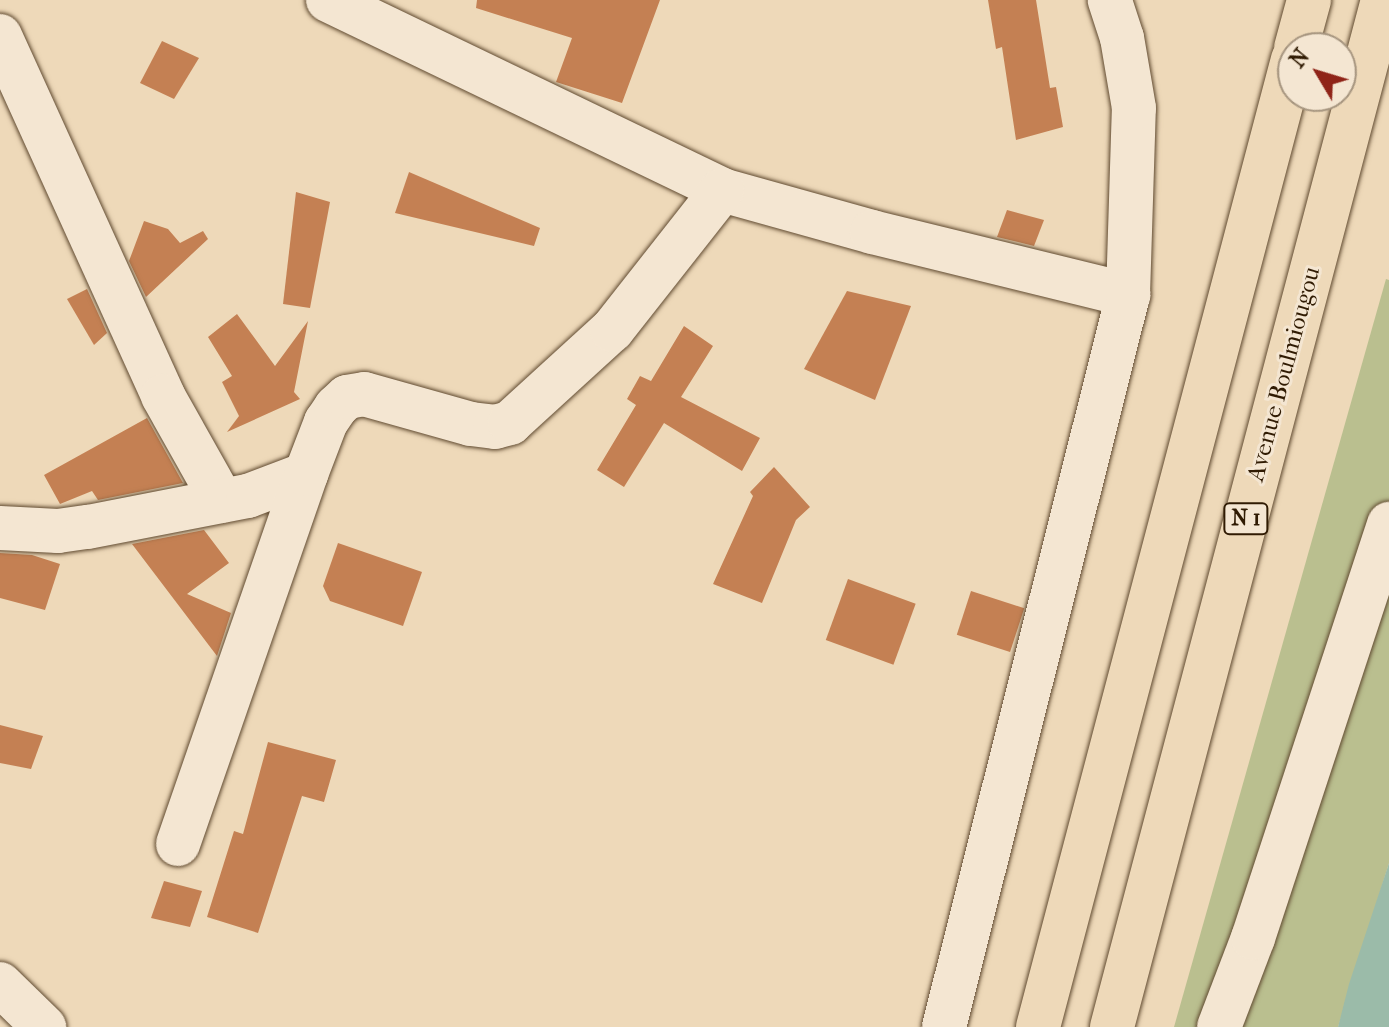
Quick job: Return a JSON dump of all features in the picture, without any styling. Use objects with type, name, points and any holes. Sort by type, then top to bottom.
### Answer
[{"type":"highway","points":[[1300,32],[1309,0]]},
{"type":"highway","name":"Avenue Boulmiougou","points":[[1112,1027],[1381,5]]},
{"type":"highway","points":[[1038,1027],[1279,112]]},
{"type":"street","points":[[328,0],[722,190],[872,232],[1128,295]]},
{"type":"street","points":[[944,1027],[1128,295],[1134,108],[1122,38],[1110,0]]},
{"type":"street","points":[[0,36],[157,382],[222,501]]},
{"type":"street","points":[[178,844],[326,422],[347,397],[364,394],[471,424],[495,427],[510,423],[612,330],[722,190]]},
{"type":"street","points":[[0,528],[58,531],[222,501],[280,487],[306,474]]},
{"type":"street","points":[[1219,1027],[1253,938],[1389,524]]},
{"type":"street","points":[[0,984],[44,1027]]},
{"type":"shaded area","points":[[1386,279],[1389,280],[1389,863],[1338,1027],[1174,1027]]},
{"type":"shaded area","points":[[1389,863],[1389,1027],[1338,1027],[1349,984]]},
{"type":"building","points":[[477,0],[660,0],[622,103],[556,82],[572,38],[476,8]]},
{"type":"building","points":[[988,0],[1036,0],[1050,88],[1056,87],[1063,127],[1016,140],[1002,47],[996,49]]},
{"type":"building","points":[[162,41],[199,58],[174,99],[140,83]]},
{"type":"building","points":[[409,172],[540,228],[534,246],[395,213]]},
{"type":"building","points":[[296,192],[330,202],[310,308],[283,304]]},
{"type":"building","points":[[1007,210],[1044,220],[1034,246],[997,237]]},
{"type":"building","points":[[144,221],[168,229],[180,243],[203,231],[208,239],[146,297],[129,261]]},
{"type":"building","points":[[87,289],[107,333],[94,345],[67,299]]},
{"type":"building","points":[[847,291],[911,306],[875,400],[804,369]]},
{"type":"building","points":[[237,314],[275,366],[308,321],[294,392],[300,399],[227,432],[239,416],[222,382],[232,376],[208,337]]},
{"type":"building","points":[[684,326],[713,346],[681,397],[760,438],[742,471],[664,423],[624,487],[597,470],[636,405],[627,399],[640,376],[651,381]]},
{"type":"building","points":[[147,418],[183,483],[98,500],[92,491],[60,504],[44,475]]},
{"type":"building","points":[[774,467],[810,507],[796,520],[762,603],[713,584],[753,496],[750,492]]},
{"type":"building","points":[[204,530],[229,563],[187,594],[231,613],[217,656],[132,544]]},
{"type":"building","points":[[338,543],[422,572],[403,626],[330,601],[323,586]]},
{"type":"building","points":[[0,553],[32,555],[60,564],[45,610],[0,598]]},
{"type":"building","points":[[848,579],[916,604],[893,665],[826,640]]},
{"type":"building","points":[[971,591],[1024,608],[1010,652],[957,635]]},
{"type":"building","points":[[0,725],[43,736],[31,769],[0,763]]},
{"type":"building","points":[[268,742],[336,760],[324,802],[302,796],[258,933],[207,917],[234,831],[243,834]]},
{"type":"building","points":[[164,881],[202,891],[190,927],[151,918]]}]
